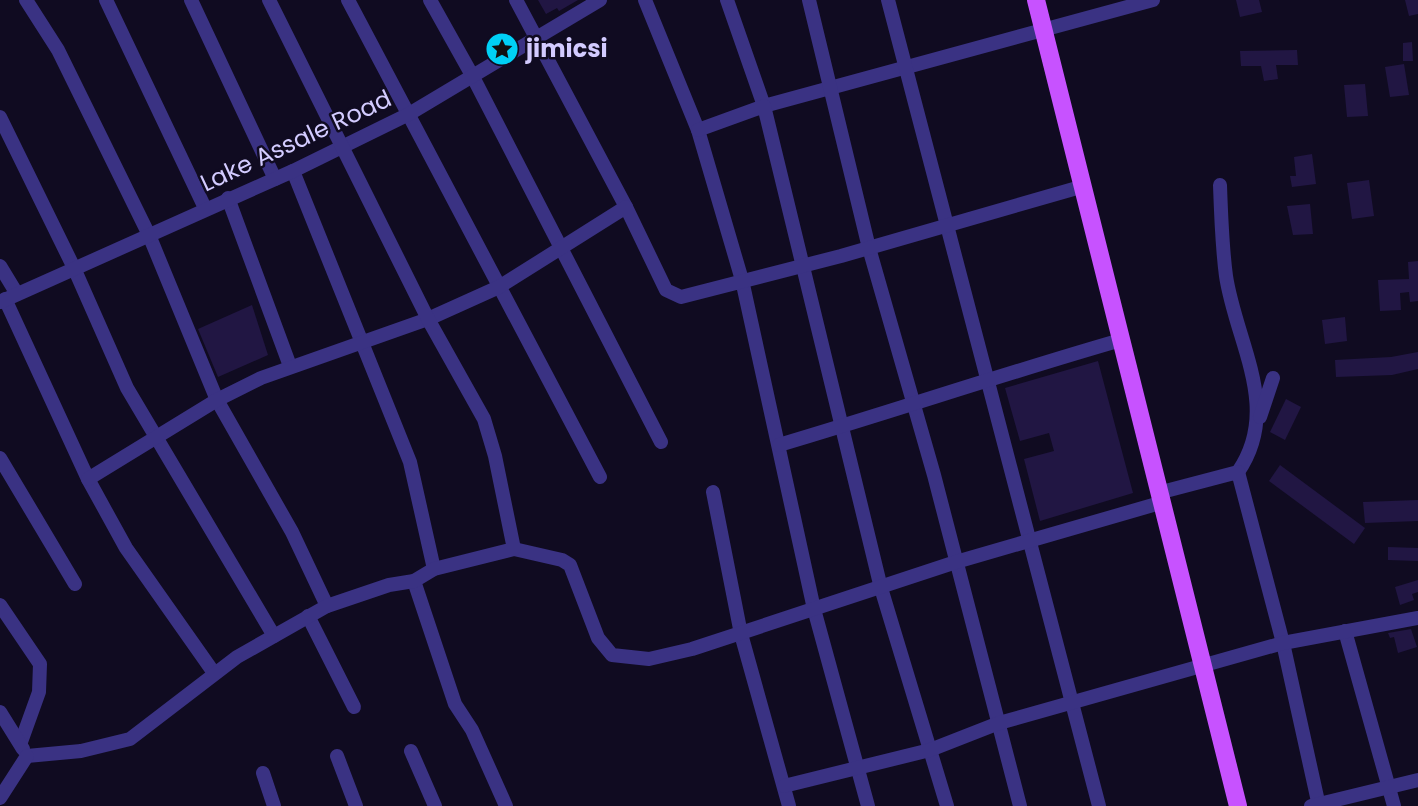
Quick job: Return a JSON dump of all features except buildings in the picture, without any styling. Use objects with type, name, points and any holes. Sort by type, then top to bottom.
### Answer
[{"type":"main road","points":[[1037,0],[1201,667],[1238,806]]},
{"type":"street","points":[[26,0],[58,50],[149,235],[217,400],[292,532],[327,606]]},
{"type":"street","points":[[106,0],[205,208]]},
{"type":"street","points":[[191,0],[275,179]]},
{"type":"street","points":[[269,0],[428,319],[484,419],[495,456],[514,549]]},
{"type":"street","points":[[348,0],[600,477]]},
{"type":"street","points":[[429,0],[473,77],[661,442]]},
{"type":"street","points":[[516,0],[626,207],[666,290],[673,296],[681,297],[869,248],[1084,186]]},
{"type":"street","name":"Lake Assale Road","points":[[7,298],[293,171],[409,114],[598,0]]},
{"type":"street","points":[[645,0],[698,130],[742,280],[814,609],[868,806]]},
{"type":"street","points":[[727,0],[764,106],[844,426],[881,588],[947,806]]},
{"type":"street","points":[[809,0],[869,248],[914,405],[1020,806]]},
{"type":"street","points":[[888,0],[908,68],[945,226],[1027,540],[1099,806]]},
{"type":"street","points":[[698,130],[764,106],[1153,0]]},
{"type":"street","points":[[0,117],[74,268],[127,388],[154,438],[274,636]]},
{"type":"street","points":[[293,171],[410,462],[434,569]]},
{"type":"street","points":[[1220,185],[1226,277],[1252,369],[1258,423]]},
{"type":"street","points":[[228,198],[290,366]]},
{"type":"street","points":[[88,479],[217,400],[290,366],[428,319],[499,287],[626,207]]},
{"type":"street","points":[[0,266],[7,298],[88,479],[126,548],[214,673]]},
{"type":"street","points":[[779,445],[914,405],[986,379],[1121,340]]},
{"type":"street","points":[[24,749],[81,751],[130,739],[214,673],[327,606],[390,585],[414,581],[434,569],[514,549],[562,560],[570,565],[598,638],[612,655],[649,659],[741,634],[1238,471],[1247,459],[1273,378]]},
{"type":"street","points":[[0,458],[75,584]]},
{"type":"street","points":[[1238,471],[1283,643],[1316,805],[1418,780]]},
{"type":"street","points":[[713,492],[741,634],[789,806]]},
{"type":"street","points":[[414,581],[455,704],[472,730],[506,806]]},
{"type":"street","points":[[0,605],[40,664],[39,692],[24,749],[0,798]]},
{"type":"street","points":[[308,616],[354,708]]},
{"type":"street","points":[[784,786],[930,750],[999,723],[1283,643],[1418,618]]},
{"type":"street","points":[[1345,631],[1394,806]]},
{"type":"street","points":[[0,712],[24,749]]},
{"type":"street","points":[[411,751],[435,806]]},
{"type":"street","points":[[337,756],[356,806]]},
{"type":"street","points":[[263,774],[274,806]]},
{"type":"place","name":"jimicsi","points":[[502,49]]}]
